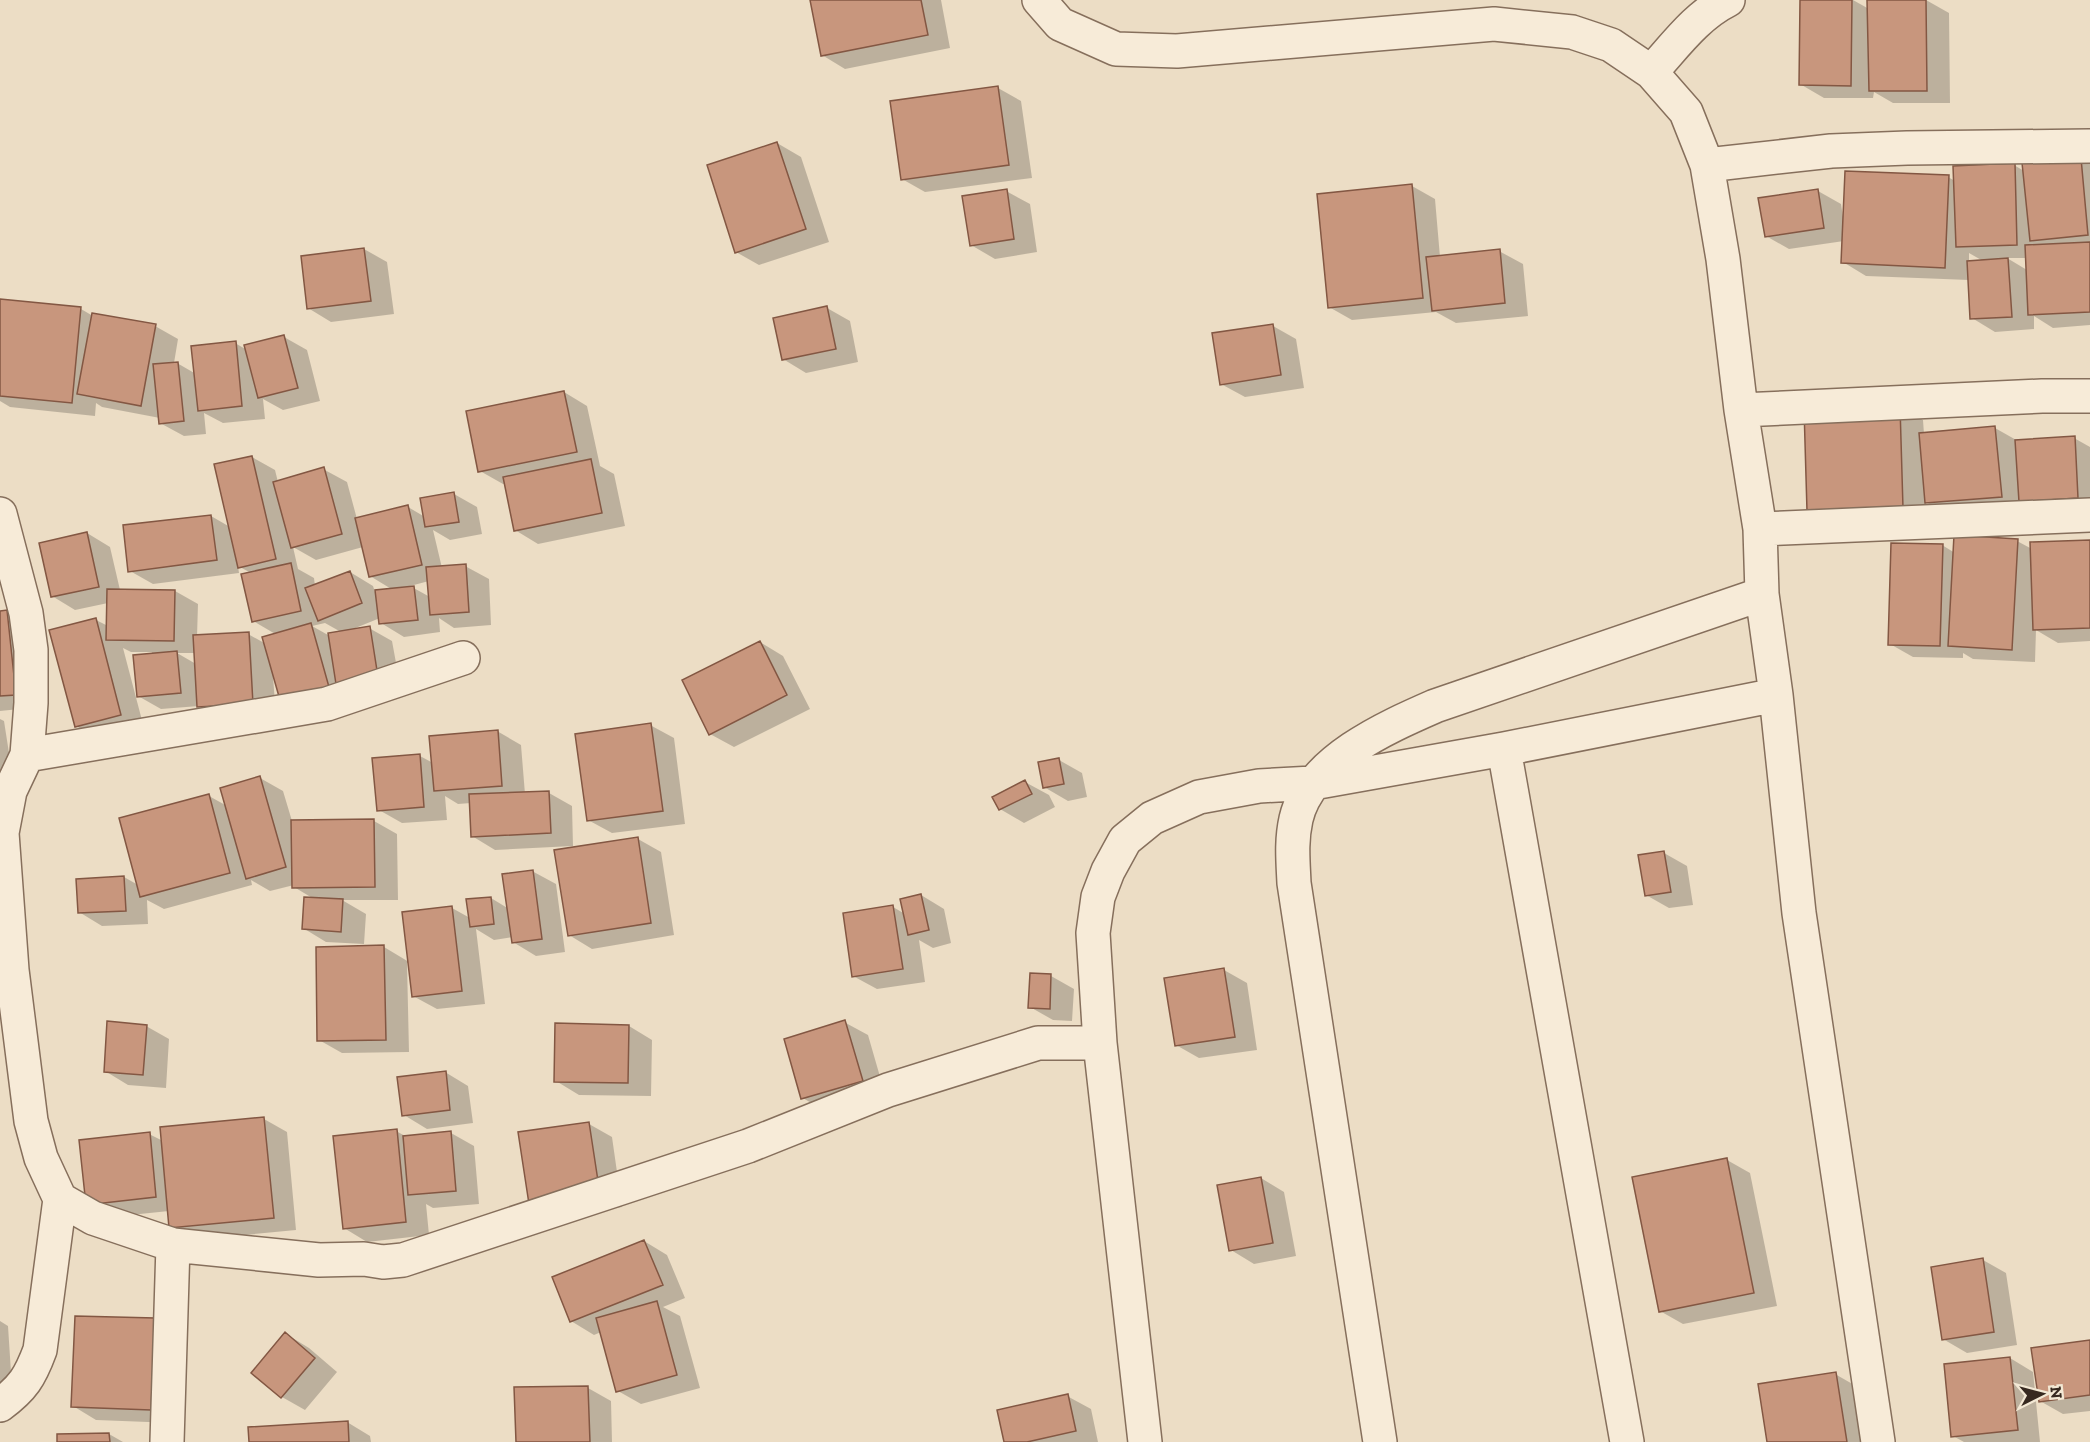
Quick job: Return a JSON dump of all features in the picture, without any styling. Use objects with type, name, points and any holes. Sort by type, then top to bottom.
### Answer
[{"type":"street","points":[[1039,0],[1060,24],[1116,49],[1177,51],[1494,24],[1572,32],[1611,45],[1651,72],[1686,112],[1707,165],[1723,259],[1741,410],[1760,530],[1762,594],[1776,695],[1799,913],[1878,1442]]},
{"type":"street","points":[[1651,72],[1698,20],[1712,8],[1728,0]]},
{"type":"street","points":[[1707,165],[1831,151],[2090,146]]},
{"type":"street","points":[[1741,410],[2031,396],[2090,396]]},
{"type":"street","points":[[0,514],[26,613],[31,650],[31,702],[27,754],[10,791],[2,834],[6,902],[31,1121],[41,1158],[60,1199],[40,1350],[32,1373],[18,1392],[0,1405]]},
{"type":"street","points":[[1760,530],[2090,515]]},
{"type":"street","points":[[1380,1442],[1294,883],[1292,848],[1297,816],[1313,783],[1336,760],[1371,736],[1435,706],[1762,594]]},
{"type":"street","points":[[27,754],[327,704],[463,658]]},
{"type":"street","points":[[1145,1442],[1100,1043],[1094,924],[1098,897],[1108,871],[1125,840],[1152,818],[1199,797],[1259,786],[1313,783],[1504,749],[1776,695]]},
{"type":"street","points":[[1504,749],[1627,1442]]},
{"type":"street","points":[[60,1199],[93,1218],[173,1245],[320,1260],[364,1259],[383,1262],[403,1260],[748,1146],[888,1090],[1028,1046],[1038,1043],[1100,1043]]},
{"type":"street","points":[[167,1442],[173,1245]]},
{"type":"building","points":[[810,0],[921,0],[928,35],[821,56]]},
{"type":"building","points":[[1800,0],[1852,0],[1851,86],[1799,85]]},
{"type":"building","points":[[1867,0],[1926,0],[1927,91],[1869,91]]},
{"type":"building","points":[[998,86],[1009,165],[901,180],[890,101]]},
{"type":"building","points":[[777,142],[806,229],[735,253],[707,165]]},
{"type":"building","points":[[2080,147],[2088,235],[2030,241],[2021,153]]},
{"type":"building","points":[[2015,163],[2017,245],[1956,247],[1953,166]]},
{"type":"building","points":[[1845,171],[1949,175],[1945,268],[1841,263]]},
{"type":"building","points":[[1412,184],[1423,298],[1328,308],[1317,194]]},
{"type":"building","points":[[1007,189],[1014,239],[970,246],[962,196]]},
{"type":"building","points":[[1818,189],[1824,228],[1765,237],[1758,198]]},
{"type":"building","points":[[2090,242],[2090,312],[2028,315],[2025,245]]},
{"type":"building","points":[[364,248],[371,301],[307,309],[301,256]]},
{"type":"building","points":[[1500,249],[1505,303],[1432,311],[1426,257]]},
{"type":"building","points":[[2008,258],[2012,317],[1970,319],[1967,261]]},
{"type":"building","points":[[0,299],[81,307],[72,403],[0,396]]},
{"type":"building","points":[[827,306],[836,349],[782,360],[773,318]]},
{"type":"building","points":[[92,313],[156,324],[141,406],[77,394]]},
{"type":"building","points":[[1273,324],[1281,375],[1220,385],[1212,333]]},
{"type":"building","points":[[284,335],[298,388],[258,398],[244,345]]},
{"type":"building","points":[[236,341],[242,406],[198,411],[191,346]]},
{"type":"building","points":[[178,362],[184,421],[159,424],[153,364]]},
{"type":"building","points":[[564,391],[577,452],[478,472],[466,411]]},
{"type":"building","points":[[1900,406],[1903,508],[1807,511],[1804,408]]},
{"type":"building","points":[[1995,426],[2002,497],[1925,503],[1919,433]]},
{"type":"building","points":[[2075,436],[2078,498],[2019,502],[2015,440]]},
{"type":"building","points":[[252,456],[276,559],[238,568],[214,464]]},
{"type":"building","points":[[591,459],[602,513],[514,531],[503,477]]},
{"type":"building","points":[[324,467],[342,534],[291,548],[273,482]]},
{"type":"building","points":[[454,492],[459,522],[425,527],[420,498]]},
{"type":"building","points":[[408,505],[422,565],[369,577],[355,518]]},
{"type":"building","points":[[211,515],[217,560],[128,572],[123,525]]},
{"type":"building","points":[[87,532],[99,587],[51,597],[39,543]]},
{"type":"building","points":[[1954,535],[2018,539],[2012,650],[1948,646]]},
{"type":"building","points":[[2090,540],[2090,628],[2033,630],[2030,542]]},
{"type":"building","points":[[1891,543],[1943,544],[1940,646],[1888,645]]},
{"type":"building","points":[[291,563],[301,611],[252,622],[241,574]]},
{"type":"building","points":[[466,564],[469,612],[430,615],[426,567]]},
{"type":"building","points":[[350,571],[362,603],[318,621],[305,588]]},
{"type":"building","points":[[414,586],[418,620],[379,624],[375,590]]},
{"type":"building","points":[[107,589],[175,590],[174,641],[106,640]]},
{"type":"building","points":[[7,610],[16,695],[0,696],[0,611]]},
{"type":"building","points":[[96,618],[121,715],[75,727],[49,630]]},
{"type":"building","points":[[311,623],[329,687],[280,700],[262,637]]},
{"type":"building","points":[[370,626],[378,677],[336,684],[328,633]]},
{"type":"building","points":[[249,632],[253,704],[197,707],[193,635]]},
{"type":"building","points":[[760,641],[787,695],[709,735],[682,680]]},
{"type":"building","points":[[177,651],[181,693],[137,697],[133,655]]},
{"type":"building","points":[[651,723],[663,811],[587,821],[575,734]]},
{"type":"building","points":[[498,730],[502,786],[434,791],[429,736]]},
{"type":"building","points":[[420,754],[424,807],[377,811],[372,758]]},
{"type":"building","points":[[1059,758],[1064,784],[1043,788],[1038,762]]},
{"type":"building","points":[[260,776],[286,867],[246,879],[220,788]]},
{"type":"building","points":[[1025,780],[1032,794],[999,810],[992,797]]},
{"type":"building","points":[[549,791],[551,833],[471,837],[469,794]]},
{"type":"building","points":[[209,794],[230,873],[140,897],[119,818]]},
{"type":"building","points":[[374,819],[375,887],[292,888],[291,820]]},
{"type":"building","points":[[638,837],[651,923],[568,936],[554,850]]},
{"type":"building","points":[[1664,851],[1671,892],[1645,896],[1638,855]]},
{"type":"building","points":[[533,870],[542,939],[512,943],[502,874]]},
{"type":"building","points":[[124,876],[126,911],[78,913],[76,879]]},
{"type":"building","points":[[921,894],[929,930],[908,935],[900,899]]},
{"type":"building","points":[[304,897],[343,899],[341,932],[302,929]]},
{"type":"building","points":[[491,897],[494,924],[470,927],[466,899]]},
{"type":"building","points":[[893,905],[903,969],[852,977],[843,913]]},
{"type":"building","points":[[452,906],[462,991],[412,997],[402,912]]},
{"type":"building","points":[[384,945],[386,1040],[317,1041],[316,947]]},
{"type":"building","points":[[1224,968],[1235,1037],[1175,1046],[1164,978]]},
{"type":"building","points":[[1030,973],[1051,974],[1050,1009],[1028,1008]]},
{"type":"building","points":[[845,1020],[863,1081],[801,1099],[784,1039]]},
{"type":"building","points":[[107,1021],[147,1025],[143,1075],[104,1072]]},
{"type":"building","points":[[555,1023],[629,1025],[628,1083],[554,1082]]},
{"type":"building","points":[[446,1071],[450,1110],[402,1116],[397,1077]]},
{"type":"building","points":[[264,1117],[274,1218],[169,1228],[160,1127]]},
{"type":"building","points":[[589,1122],[600,1194],[529,1204],[518,1132]]},
{"type":"building","points":[[397,1129],[406,1222],[343,1229],[333,1136]]},
{"type":"building","points":[[451,1131],[456,1191],[408,1195],[403,1136]]},
{"type":"building","points":[[150,1132],[156,1197],[86,1205],[79,1140]]},
{"type":"building","points":[[1727,1158],[1754,1293],[1659,1312],[1632,1177]]},
{"type":"building","points":[[1261,1177],[1273,1243],[1229,1251],[1217,1185]]},
{"type":"building","points":[[644,1240],[663,1285],[570,1322],[552,1277]]},
{"type":"building","points":[[1983,1258],[1994,1332],[1942,1340],[1931,1267]]},
{"type":"building","points":[[657,1301],[677,1375],[616,1392],[596,1318]]},
{"type":"building","points":[[75,1316],[155,1318],[151,1410],[71,1407]]},
{"type":"building","points":[[285,1332],[315,1358],[281,1398],[251,1373]]},
{"type":"building","points":[[2090,1340],[2090,1395],[2039,1402],[2031,1348]]},
{"type":"building","points":[[2010,1357],[2018,1430],[1951,1437],[1944,1364]]},
{"type":"building","points":[[1836,1372],[1847,1442],[1767,1442],[1758,1384]]},
{"type":"building","points":[[588,1386],[590,1442],[516,1442],[514,1387]]},
{"type":"building","points":[[1068,1394],[1076,1431],[1027,1442],[1004,1442],[997,1410]]},
{"type":"building","points":[[348,1421],[349,1442],[249,1442],[248,1427]]},
{"type":"building","points":[[109,1433],[110,1442],[57,1442],[57,1434]]}]
